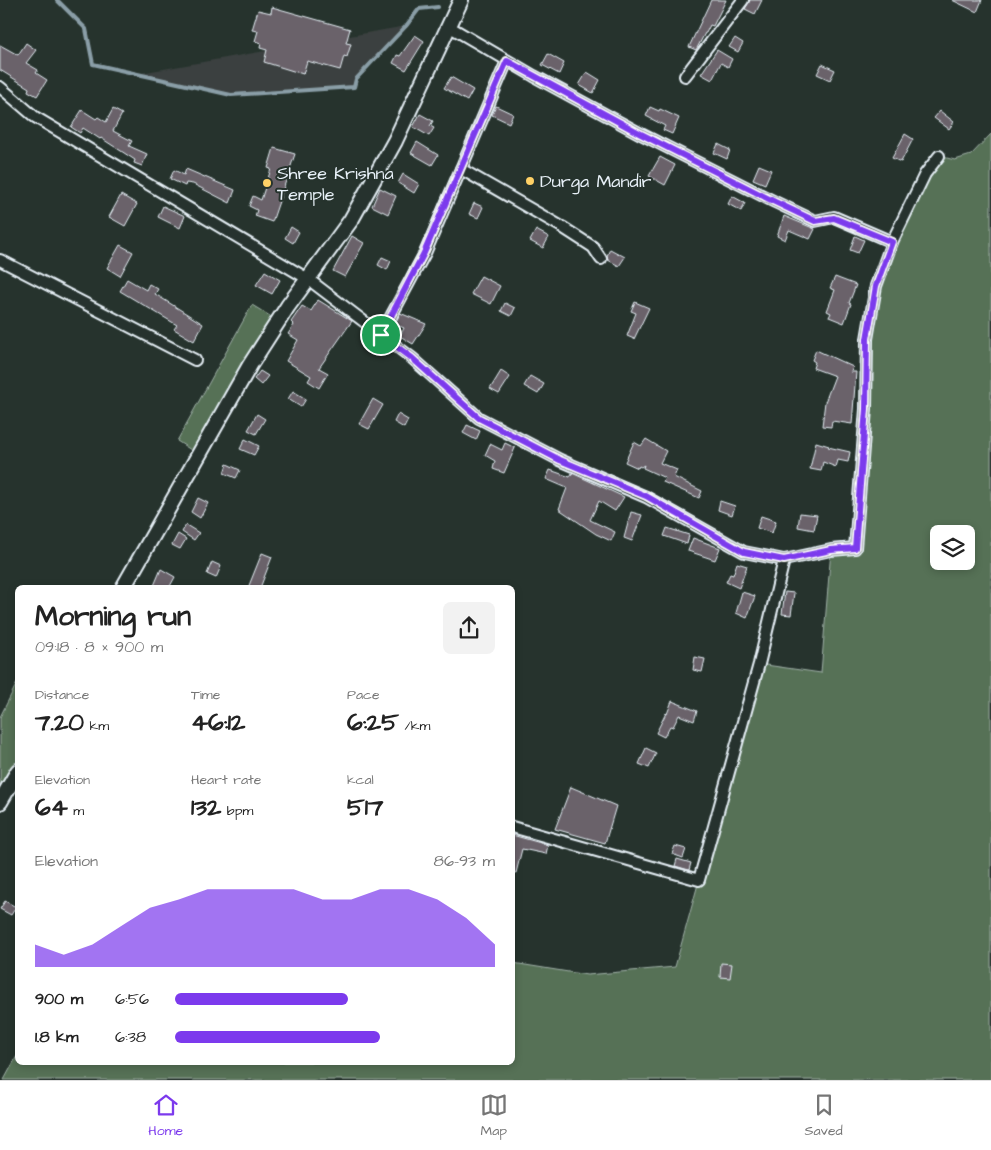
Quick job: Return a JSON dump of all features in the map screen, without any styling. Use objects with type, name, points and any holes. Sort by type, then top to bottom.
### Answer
[{"type":"main road","points":[[125,585],[250,365],[288,306],[352,220],[395,141],[461,0]]},
{"type":"main road","points":[[0,802],[15,776]]},
{"type":"street","points":[[685,76],[743,0]]},
{"type":"street","points":[[450,27],[507,61],[641,134],[775,202],[815,221],[834,218],[892,242]]},
{"type":"street","points":[[381,335],[424,253],[507,61]]},
{"type":"street","points":[[0,87],[34,117],[308,279],[412,358],[479,418],[560,460],[646,496],[744,552],[784,560],[831,550],[855,548],[866,409],[867,339],[876,286],[892,242],[925,174],[939,156]]},
{"type":"street","points":[[461,170],[570,232],[593,247],[601,259]]},
{"type":"street","points":[[0,260],[195,360]]},
{"type":"street","points":[[515,827],[699,880],[759,664],[784,560]]},
{"type":"shaded area","points":[[406,26],[356,79],[354,87],[231,95],[135,74]]},
{"type":"green space","points":[[991,134],[991,1080],[4,1080],[15,1060],[15,1065],[515,1065],[515,963],[587,975],[675,967],[759,664],[821,673],[831,550],[854,548],[876,286],[939,156],[955,160],[971,155]]},
{"type":"green space","points":[[252,305],[278,321],[199,455],[177,441]]},
{"type":"green space","points":[[15,687],[15,775],[0,802],[0,717]]},
{"type":"building","points":[[711,0],[726,0],[713,26],[710,25],[696,50],[689,47]]},
{"type":"building","points":[[750,0],[762,0],[755,14],[745,9]]},
{"type":"building","points":[[952,0],[982,0],[977,12]]},
{"type":"building","points":[[272,7],[350,29],[346,43],[351,44],[347,57],[344,56],[340,70],[307,61],[303,74],[264,62],[267,50],[260,48],[261,43],[255,41],[258,31],[252,30],[258,10],[271,13]]},
{"type":"building","points":[[415,35],[424,41],[406,70],[393,63],[397,55],[400,56]]},
{"type":"building","points":[[735,38],[743,43],[738,52],[729,47]]},
{"type":"building","points":[[26,43],[36,50],[26,63],[38,70],[36,73],[47,80],[37,96],[28,91],[29,88],[0,70],[0,45],[18,55]]},
{"type":"building","points":[[717,50],[732,59],[728,67],[721,63],[712,80],[701,74]]},
{"type":"building","points":[[548,54],[564,63],[559,74],[542,65]]},
{"type":"building","points":[[822,64],[835,70],[830,80],[817,74]]},
{"type":"building","points":[[587,72],[600,80],[593,93],[579,85]]},
{"type":"building","points":[[451,77],[473,90],[467,101],[444,88]]},
{"type":"building","points":[[496,106],[513,114],[509,123],[492,115]]},
{"type":"building","points":[[650,107],[659,111],[660,109],[679,118],[672,134],[663,130],[665,126],[646,116]]},
{"type":"building","points":[[113,109],[122,114],[113,131],[132,141],[129,146],[147,154],[142,166],[134,163],[135,160],[83,128],[80,133],[71,127],[82,110],[96,119],[98,117],[106,122]]},
{"type":"building","points":[[940,111],[954,122],[949,129],[934,118]]},
{"type":"building","points":[[420,114],[433,121],[430,126],[434,128],[429,136],[413,127]]},
{"type":"building","points":[[905,134],[913,139],[901,162],[892,158]]},
{"type":"building","points":[[417,142],[438,155],[432,165],[411,153]]},
{"type":"building","points":[[718,144],[730,150],[727,159],[714,153]]},
{"type":"building","points":[[274,148],[295,154],[272,222],[255,216],[257,210],[249,206],[253,196],[261,200],[271,169],[268,168]]},
{"type":"building","points":[[660,157],[675,165],[665,185],[649,176]]},
{"type":"building","points":[[759,165],[771,170],[765,184],[753,179]]},
{"type":"building","points":[[186,169],[235,190],[230,203],[193,184],[186,183],[185,186],[170,179],[174,170],[184,175]]},
{"type":"building","points":[[403,174],[419,184],[414,193],[398,183]]},
{"type":"building","points":[[380,188],[396,196],[388,214],[372,206]]},
{"type":"building","points":[[121,195],[137,204],[125,226],[109,217]]},
{"type":"building","points":[[732,196],[745,203],[741,211],[728,204]]},
{"type":"building","points":[[474,203],[483,207],[478,218],[469,214]]},
{"type":"building","points":[[163,206],[185,216],[180,228],[158,217]]},
{"type":"building","points":[[784,216],[815,229],[810,239],[789,230],[785,240],[777,236]]},
{"type":"building","points":[[291,227],[299,232],[293,243],[285,238]]},
{"type":"building","points":[[536,230],[549,237],[543,248],[530,241]]},
{"type":"building","points":[[352,236],[364,243],[345,277],[333,271]]},
{"type":"building","points":[[855,236],[864,240],[858,253],[850,250]]},
{"type":"building","points":[[120,245],[133,252],[120,276],[107,268]]},
{"type":"building","points":[[610,249],[625,257],[619,266],[608,260],[607,256]]},
{"type":"building","points":[[382,257],[391,261],[387,270],[378,265]]},
{"type":"building","points":[[265,271],[280,280],[272,294],[256,285]]},
{"type":"building","points":[[481,276],[500,286],[491,304],[471,294]]},
{"type":"building","points":[[835,277],[856,285],[844,323],[829,317],[831,313],[827,311],[835,290],[830,288]]},
{"type":"building","points":[[127,279],[146,290],[149,284],[158,289],[155,294],[203,324],[194,341],[174,329],[177,325],[120,291]]},
{"type":"building","points":[[318,300],[352,321],[319,368],[328,373],[319,388],[308,381],[311,376],[286,361],[298,340],[288,334],[294,325],[291,322],[302,306],[311,311]]},
{"type":"building","points":[[635,302],[649,308],[634,339],[627,336],[636,313],[631,311]]},
{"type":"building","points":[[505,303],[515,308],[511,316],[501,311]]},
{"type":"building","points":[[400,313],[426,324],[413,344],[400,336],[404,328],[395,324]]},
{"type":"building","points":[[816,350],[853,367],[851,372],[856,372],[852,424],[832,421],[831,427],[822,426],[825,402],[835,376],[813,368],[815,362],[812,360]]},
{"type":"building","points":[[260,371],[268,376],[261,385],[254,379]]},
{"type":"building","points":[[501,371],[510,377],[499,394],[490,389]]},
{"type":"building","points":[[530,376],[544,384],[538,394],[524,386]]},
{"type":"building","points":[[293,391],[306,399],[301,407],[288,399]]},
{"type":"building","points":[[373,399],[383,405],[369,429],[359,424]]},
{"type":"building","points":[[257,414],[265,419],[256,434],[248,430]]},
{"type":"building","points":[[398,414],[408,420],[404,428],[394,422]]},
{"type":"building","points":[[467,425],[480,431],[476,440],[463,433]]},
{"type":"building","points":[[245,439],[259,446],[254,455],[240,449]]},
{"type":"building","points":[[646,439],[666,451],[660,463],[677,470],[674,477],[702,491],[699,498],[663,482],[665,478],[643,468],[644,465],[638,468],[625,462],[634,442],[641,446]]},
{"type":"building","points":[[816,442],[850,452],[848,462],[838,460],[836,467],[823,462],[821,471],[810,469]]},
{"type":"building","points":[[505,443],[515,448],[504,473],[493,469],[495,461],[485,455],[490,444],[502,450]]},
{"type":"building","points":[[227,464],[240,470],[236,478],[224,473]]},
{"type":"building","points":[[550,470],[570,477],[572,473],[624,497],[615,511],[599,501],[590,520],[615,532],[611,541],[596,534],[559,509],[567,488],[546,479]]},
{"type":"building","points":[[198,498],[208,503],[200,518],[191,512]]},
{"type":"building","points":[[720,501],[735,506],[732,515],[718,510]]},
{"type":"building","points":[[631,512],[642,515],[632,541],[624,538]]},
{"type":"building","points":[[800,513],[817,515],[814,530],[798,527]]},
{"type":"building","points":[[761,516],[776,521],[772,533],[757,528]]},
{"type":"building","points":[[186,525],[199,533],[194,540],[182,532]]},
{"type":"building","points":[[667,528],[689,535],[687,544],[664,536]]},
{"type":"building","points":[[178,534],[186,539],[180,549],[172,545]]},
{"type":"building","points":[[693,538],[720,548],[715,560],[688,551]]},
{"type":"building","points":[[262,553],[272,557],[261,585],[249,585]]},
{"type":"building","points":[[212,562],[221,566],[216,578],[207,574]]},
{"type":"building","points":[[737,563],[747,566],[739,588],[726,582],[730,574],[733,575]]},
{"type":"building","points":[[161,569],[175,577],[171,585],[154,585]]},
{"type":"building","points":[[742,592],[755,596],[747,618],[736,613]]},
{"type":"building","points":[[785,592],[794,593],[791,615],[782,614]]},
{"type":"building","points":[[695,657],[705,659],[702,672],[693,670]]},
{"type":"building","points":[[672,701],[697,711],[694,721],[679,715],[673,727],[670,726],[664,737],[656,733]]},
{"type":"building","points":[[646,748],[656,753],[649,768],[639,764]]},
{"type":"building","points":[[571,787],[616,806],[605,843],[555,829]]},
{"type":"building","points":[[515,836],[548,845],[546,854],[522,849],[516,873]]},
{"type":"building","points":[[675,846],[686,849],[683,858],[672,854]]},
{"type":"building","points":[[677,859],[691,863],[689,870],[675,866]]},
{"type":"building","points":[[5,901],[15,906],[11,915],[0,909]]},
{"type":"building","points":[[721,963],[732,964],[730,978],[720,977]]},
{"type":"waterway","points":[[57,0],[86,29],[93,64],[231,95],[354,87],[356,79],[406,26],[419,9],[438,7]]},
{"type":"place","name":"Durga Mandir","points":[[530,181]]},
{"type":"place","name":"Shree Krishna Temple","points":[[267,183]]},
{"type":"route","points":[[507,61],[641,134],[815,221],[834,218],[892,242],[876,286],[867,339],[866,409],[855,548],[831,550],[784,560],[760,557],[744,552],[646,496],[560,460],[479,418],[412,358],[381,335],[424,253],[507,61]]}]
